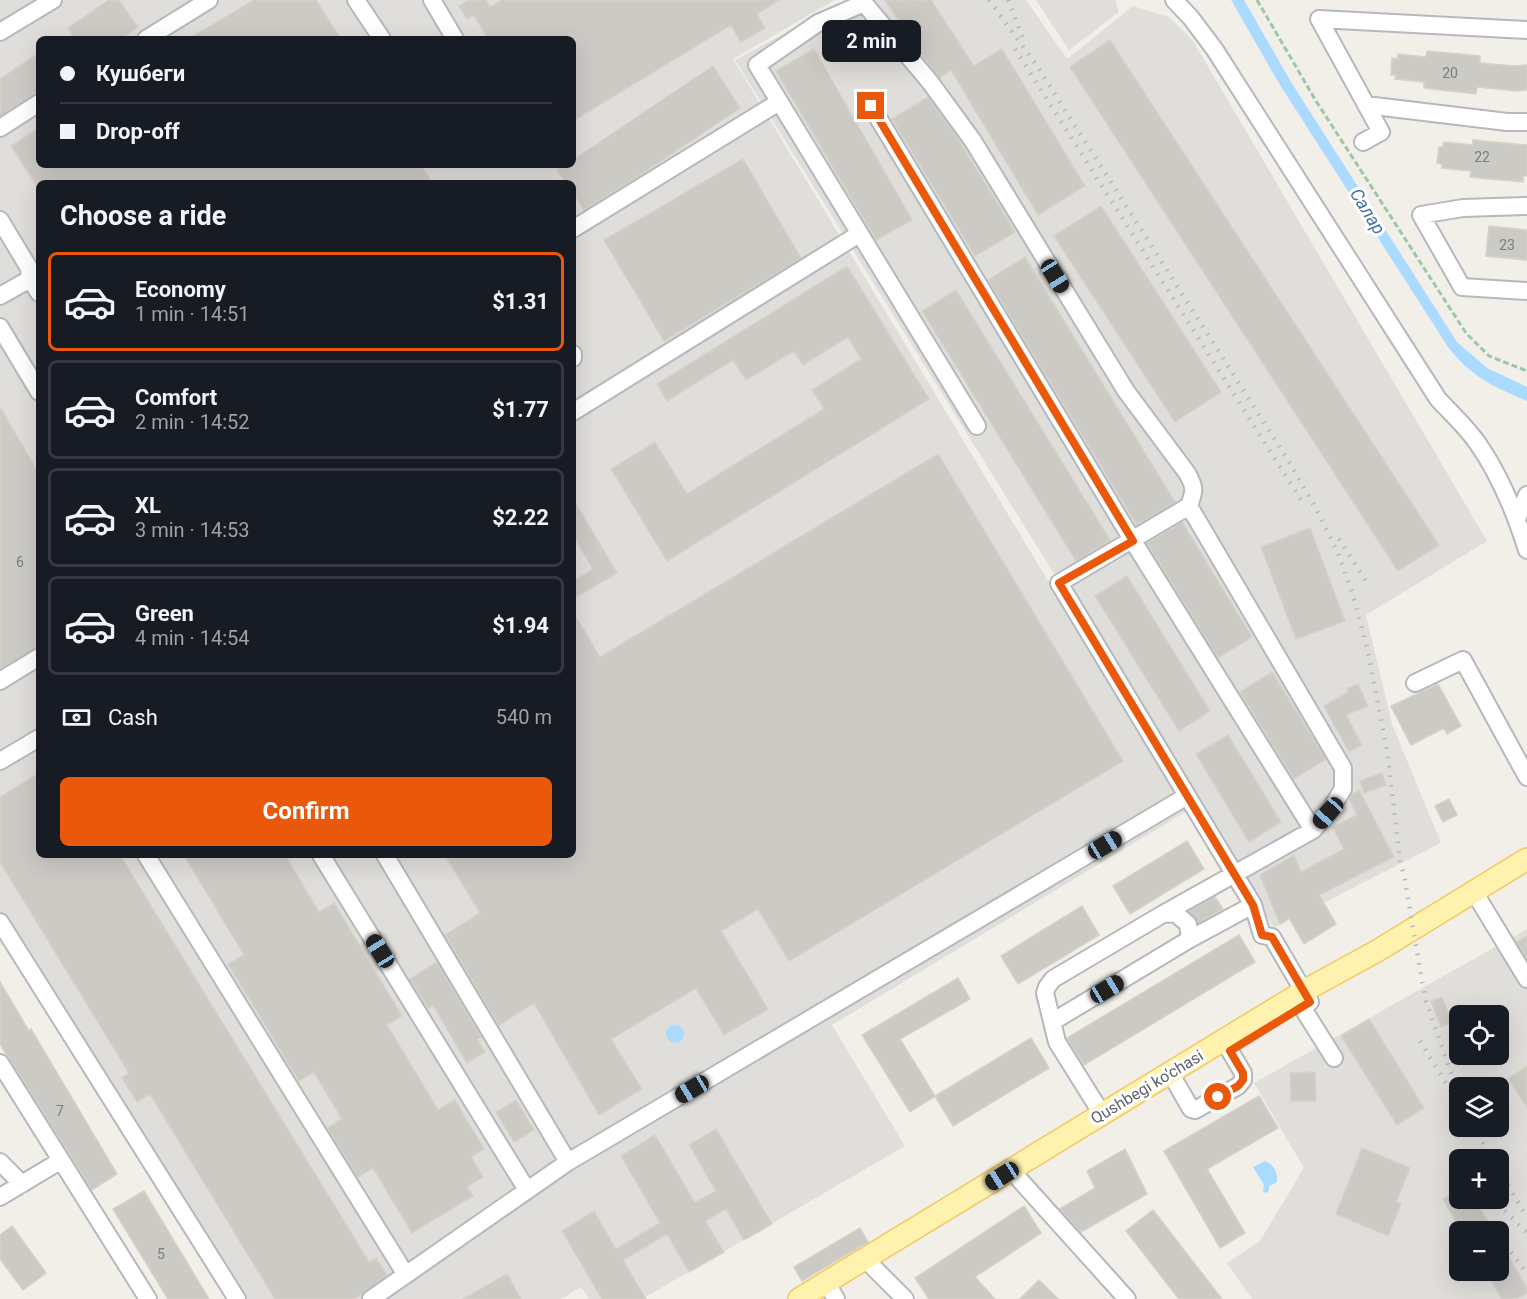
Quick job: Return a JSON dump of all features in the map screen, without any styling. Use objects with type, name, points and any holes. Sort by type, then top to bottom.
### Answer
[{"type":"main road","name":"Qushbegi ko'chasi","points":[[799,1299],[1019,1179],[1230,1051],[1377,951],[1527,859]]},
{"type":"main road","name":"Qushbegi ko'chasi","points":[[830,1297],[905,1242],[1102,1114],[1305,1000],[1527,870]]},
{"type":"street","points":[[0,32],[53,0]]},
{"type":"street","points":[[151,36],[209,0]]},
{"type":"street","points":[[356,0],[380,36]]},
{"type":"street","points":[[1174,0],[1215,50],[1438,399],[1475,441],[1504,490],[1527,550]]},
{"type":"street","points":[[438,2],[454,36]]},
{"type":"street","points":[[977,426],[757,65],[818,23],[864,3],[930,82],[973,141],[1126,391],[1187,473],[1194,492],[1189,506],[1059,583],[1253,905],[1262,935],[1272,937],[1334,1058]]},
{"type":"street","points":[[1363,142],[1381,132],[1319,19],[1527,30]]},
{"type":"street","points":[[576,227],[779,102]]},
{"type":"street","points":[[0,128],[36,105]]},
{"type":"street","points":[[1366,105],[1507,122],[1527,122]]},
{"type":"street","points":[[871,106],[1133,541],[1313,830]]},
{"type":"street","points":[[1527,207],[1464,208],[1421,215],[1462,287],[1527,291]]},
{"type":"street","points":[[0,220],[29,268],[30,279],[36,288]]},
{"type":"street","points":[[576,410],[859,234]]},
{"type":"street","points":[[0,296],[30,279]]},
{"type":"street","points":[[0,327],[36,387]]},
{"type":"street","points":[[1517,519],[1527,495]]},
{"type":"street","points":[[1102,1114],[1057,1042],[1046,993],[1047,987],[1053,980],[1163,914],[1313,830],[1328,813],[1343,789],[1343,768],[1189,506]]},
{"type":"street","points":[[0,681],[36,659]]},
{"type":"street","points":[[1415,683],[1463,660],[1527,777]]},
{"type":"street","points":[[0,761],[36,740]]},
{"type":"street","points":[[371,1299],[568,1162],[1187,796]]},
{"type":"street","points":[[148,858],[406,1275]]},
{"type":"street","points":[[323,858],[527,1190]]},
{"type":"street","points":[[387,858],[568,1162]]},
{"type":"street","points":[[1479,900],[1527,979]]},
{"type":"street","points":[[1052,1022],[1190,939],[1253,905]]},
{"type":"street","points":[[1163,914],[1175,913],[1181,916],[1188,924],[1190,939]]},
{"type":"street","points":[[0,922],[237,1299]]},
{"type":"street","points":[[1176,1083],[1191,1109],[1195,1110],[1238,1086],[1243,1080],[1243,1073],[1230,1051]]},
{"type":"street","points":[[0,1063],[148,1299]]},
{"type":"street","points":[[0,1197],[60,1161]]},
{"type":"street","points":[[0,1162],[22,1184]]},
{"type":"street","points":[[1019,1179],[1126,1299]]},
{"type":"street","points":[[873,1267],[905,1299]]},
{"type":"path","points":[[1257,0],[1316,101],[1466,333],[1489,356],[1527,371]]},
{"type":"shaded area","points":[[0,0],[835,0],[733,59],[1187,811],[832,1025],[905,1146],[642,1299],[589,1299],[581,1287],[561,1299],[226,1299],[0,936]]},
{"type":"shaded area","points":[[847,0],[1026,0],[1067,59],[1133,6],[1169,17],[1193,41],[1487,541],[1366,615],[1392,724],[1441,843],[1274,928],[735,60]]},
{"type":"shaded area","points":[[1036,0],[1115,0],[1119,12],[1069,50]]},
{"type":"shaded area","points":[[1527,929],[1527,1299],[1252,1299],[1227,1263],[1260,1241],[1304,1168],[1254,1083]]},
{"type":"water","name":"Салар","points":[[1231,0],[1244,0],[1291,82],[1457,342],[1487,368],[1527,387],[1527,401],[1474,374],[1448,347],[1280,85]]},
{"type":"water","points":[[675,1025],[681,1028],[684,1034],[681,1040],[675,1043],[669,1040],[666,1034],[669,1028]]},
{"type":"water","points":[[1265,1161],[1273,1167],[1277,1178],[1277,1182],[1269,1186],[1269,1191],[1266,1193],[1253,1167]]},
{"type":"building","points":[[109,0],[119,0],[138,27],[125,36],[73,36],[68,28]]},
{"type":"building","points":[[254,0],[316,0],[339,36],[193,36]]},
{"type":"building","points":[[469,0],[486,0],[490,7],[502,0],[779,0],[757,14],[765,28],[741,42],[731,25],[576,119],[576,36],[486,36],[474,15],[467,19],[459,6]]},
{"type":"building","points":[[885,0],[931,0],[974,66],[1002,49],[1085,186],[1038,215],[951,70],[940,78]]},
{"type":"building","points":[[1110,40],[1439,545],[1398,571],[1070,67]]},
{"type":"building","points":[[814,49],[912,220],[876,240],[776,71]]},
{"type":"building","points":[[1427,51],[1480,56],[1480,63],[1527,65],[1527,90],[1477,87],[1476,94],[1424,88],[1424,82],[1395,79],[1396,75],[1391,75],[1392,58],[1397,59],[1398,54],[1426,57]]},
{"type":"building","points":[[36,55],[36,93],[0,116],[0,79]]},
{"type":"building","points":[[713,66],[740,108],[584,210],[576,198],[576,180],[564,180],[557,170],[576,168],[576,158]]},
{"type":"building","points":[[928,97],[955,134],[1015,232],[975,256],[892,119]]},
{"type":"building","points":[[36,130],[36,168],[423,168],[430,180],[36,180],[36,184],[11,146]]},
{"type":"building","points":[[1473,140],[1527,145],[1527,176],[1523,176],[1523,182],[1470,177],[1471,171],[1442,168],[1442,164],[1437,163],[1439,147],[1443,147],[1444,142],[1473,145]]},
{"type":"building","points":[[743,159],[801,258],[664,341],[604,240]]},
{"type":"building","points":[[1101,206],[1221,392],[1175,422],[1054,236]]},
{"type":"building","points":[[1489,226],[1527,230],[1527,260],[1486,256]]},
{"type":"building","points":[[1025,257],[1175,502],[1137,525],[988,280]]},
{"type":"building","points":[[847,266],[929,399],[667,561],[611,469],[655,442],[687,494],[824,409],[812,390],[861,359],[848,337],[803,365],[794,351],[746,380],[733,360],[667,401],[657,384]]},
{"type":"building","points":[[956,290],[1110,540],[1076,561],[922,311]]},
{"type":"building","points":[[0,407],[36,469],[36,649],[0,669]]},
{"type":"building","points":[[938,454],[1123,761],[789,961],[758,909],[721,931],[768,1009],[724,1035],[696,988],[611,1039],[642,1089],[599,1115],[534,1003],[499,1025],[445,935],[480,913],[447,858],[576,858],[576,617],[600,657]]},
{"type":"building","points":[[576,504],[617,573],[576,597],[576,579],[593,569],[576,540]]},
{"type":"building","points":[[1182,522],[1252,637],[1218,658],[1147,543]]},
{"type":"building","points":[[1310,528],[1345,621],[1296,639],[1261,547]]},
{"type":"building","points":[[1127,576],[1210,711],[1179,731],[1095,596]]},
{"type":"building","points":[[1272,672],[1326,759],[1294,779],[1240,692]]},
{"type":"building","points":[[1358,684],[1368,706],[1346,715],[1362,745],[1349,752],[1324,706]]},
{"type":"building","points":[[1438,684],[1461,726],[1447,734],[1444,728],[1411,745],[1391,706]]},
{"type":"building","points":[[1228,735],[1281,822],[1249,842],[1196,754]]},
{"type":"building","points":[[1382,773],[1386,785],[1364,793],[1360,781]]},
{"type":"building","points":[[36,775],[36,858],[122,858],[369,1262],[376,1258],[387,1275],[355,1299],[275,1299],[150,1094],[137,1102],[122,1078],[129,1073],[0,862],[0,797]]},
{"type":"building","points":[[1359,790],[1394,857],[1319,895],[1336,924],[1304,944],[1289,918],[1280,924],[1260,875],[1294,855],[1301,872],[1344,849],[1333,827],[1357,815],[1349,799]]},
{"type":"building","points":[[1449,799],[1457,815],[1443,822],[1435,806]]},
{"type":"building","points":[[1187,841],[1204,869],[1130,914],[1113,886]]},
{"type":"building","points":[[186,858],[287,858],[319,912],[334,903],[402,1016],[387,1025],[438,1110],[455,1100],[484,1149],[471,1157],[483,1177],[467,1187],[473,1196],[412,1233],[373,1168],[358,1177],[327,1128],[342,1119],[314,1072],[299,1081],[228,964],[244,955]]},
{"type":"building","points":[[1215,897],[1223,909],[1198,923],[1189,911]]},
{"type":"building","points":[[1082,906],[1099,935],[1018,984],[1001,956]]},
{"type":"building","points":[[1239,935],[1255,962],[1084,1065],[1067,1038]]},
{"type":"building","points":[[1527,936],[1527,959],[1517,942]]},
{"type":"building","points":[[437,962],[481,1037],[477,1039],[485,1052],[467,1063],[433,1005],[428,1008],[410,979]]},
{"type":"building","points":[[958,978],[970,999],[900,1039],[935,1096],[910,1112],[862,1035]]},
{"type":"building","points":[[0,982],[29,1031],[31,1029],[117,1174],[92,1190],[0,1044]]},
{"type":"building","points":[[1442,997],[1449,1015],[1449,1024],[1441,1027],[1431,1001]]},
{"type":"building","points":[[1369,1019],[1424,1108],[1397,1125],[1341,1036]]},
{"type":"building","points":[[1031,1038],[1049,1068],[953,1126],[935,1096]]},
{"type":"building","points":[[1527,1066],[1527,1107],[1509,1080]]},
{"type":"building","points":[[1315,1072],[1316,1101],[1291,1101],[1290,1073]]},
{"type":"building","points":[[1259,1096],[1278,1128],[1207,1169],[1245,1233],[1220,1248],[1164,1151]]},
{"type":"building","points":[[516,1100],[534,1130],[514,1142],[496,1112]]},
{"type":"building","points":[[716,1129],[772,1224],[744,1240],[726,1209],[705,1221],[724,1252],[689,1272],[667,1234],[623,1260],[646,1299],[602,1299],[562,1231],[594,1211],[616,1249],[660,1223],[621,1156],[655,1135],[695,1203],[716,1191],[689,1145]]},
{"type":"building","points":[[1362,1148],[1410,1168],[1396,1202],[1401,1204],[1388,1236],[1336,1214]]},
{"type":"building","points":[[1125,1149],[1147,1194],[1081,1232],[1060,1209],[1095,1188],[1087,1171]]},
{"type":"building","points":[[144,1191],[209,1299],[168,1299],[113,1209]]},
{"type":"building","points":[[1449,1195],[1449,1209],[1480,1209],[1488,1221],[1456,1221],[1443,1199]]},
{"type":"building","points":[[1024,1206],[1041,1233],[975,1277],[995,1299],[929,1299],[915,1278]]},
{"type":"building","points":[[1153,1210],[1222,1299],[1179,1299],[1126,1231]]},
{"type":"building","points":[[12,1226],[46,1273],[23,1290],[0,1259],[0,1235]]},
{"type":"building","points":[[860,1228],[868,1242],[802,1281],[794,1267]]},
{"type":"building","points":[[1509,1258],[1527,1288],[1527,1293],[1517,1299],[1502,1299],[1491,1281],[1509,1281]]},
{"type":"building","points":[[507,1274],[521,1299],[463,1299]]},
{"type":"building","points":[[1039,1280],[1058,1299],[1020,1299]]},
{"type":"railway","points":[[989,0],[1035,63],[1293,468],[1338,553],[1352,592],[1367,647],[1388,756],[1400,862],[1426,1001],[1453,1077]]},
{"type":"railway","points":[[1008,0],[1023,38]]},
{"type":"railway","points":[[1015,49],[1301,500]]},
{"type":"railway","points":[[1339,539],[1367,583]]},
{"type":"railway","points":[[1420,1041],[1449,1088]]},
{"type":"railway","points":[[1479,1137],[1487,1149]]},
{"type":"railway","points":[[1509,1187],[1527,1217]]},
{"type":"railway","points":[[1503,1209],[1527,1233]]},
{"type":"railway","points":[[1509,1250],[1527,1273]]},
{"type":"route","points":[[871,106],[1133,541],[1059,583],[1253,905],[1262,935],[1272,937],[1310,1002],[1230,1051],[1243,1073],[1243,1080],[1238,1086],[1218,1097]]}]
